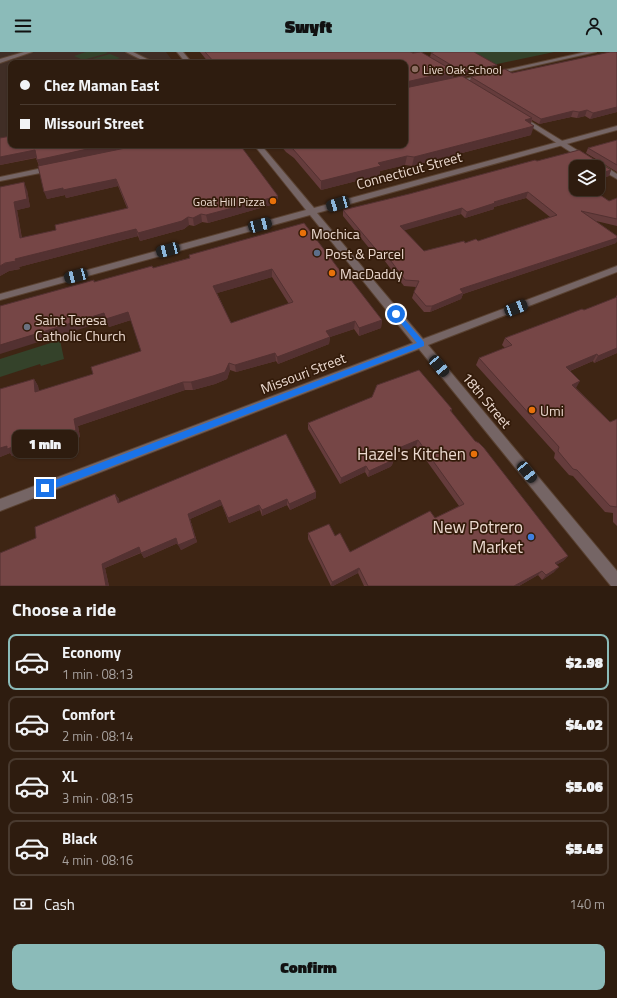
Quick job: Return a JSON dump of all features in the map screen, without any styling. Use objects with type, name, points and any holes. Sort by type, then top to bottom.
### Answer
[{"type":"street","points":[[0,60],[29,52]]},
{"type":"street","points":[[129,52],[145,60]]},
{"type":"street","points":[[180,52],[187,60]]},
{"type":"street","points":[[450,83],[593,52]]},
{"type":"street","points":[[450,75],[470,87]]},
{"type":"street","points":[[514,114],[617,177]]},
{"type":"street","name":"Connecticut Street","points":[[0,296],[617,128]]},
{"type":"street","name":"18th Street","points":[[259,148],[617,582]]},
{"type":"street","points":[[0,179],[61,166]]},
{"type":"street","name":"Missouri Street","points":[[0,505],[617,269]]},
{"type":"shaded area","points":[[0,52],[166,52],[172,60],[8,60],[8,136],[0,140]]},
{"type":"green space","points":[[86,52],[108,53],[83,60],[74,56]]},
{"type":"green space","points":[[431,52],[554,52],[464,71]]},
{"type":"green space","points":[[110,54],[120,58],[114,60],[89,60]]},
{"type":"green space","points":[[60,340],[64,359],[41,366],[40,364],[0,377],[0,359]]},
{"type":"building","points":[[205,52],[421,52],[454,71],[408,82],[408,60],[212,60]]},
{"type":"building","points":[[474,52],[497,65],[463,72],[431,53]]},
{"type":"building","points":[[610,52],[617,52],[617,107],[593,113],[587,110],[579,112],[573,111],[541,119],[471,77],[505,69],[512,73]]},
{"type":"building","points":[[462,76],[532,118],[525,120],[534,126],[414,157],[407,156],[378,163],[381,166],[321,181],[292,148],[408,148],[408,87]]},
{"type":"building","points":[[8,137],[8,148],[92,148],[37,160],[35,150],[0,157],[0,138]]},
{"type":"building","points":[[617,140],[617,165],[588,148]]},
{"type":"building","points":[[125,148],[242,148],[278,196],[206,215],[201,214],[193,218],[188,217],[182,221],[138,233],[136,229],[15,259],[16,261],[5,263],[0,266],[0,187],[24,182],[27,199],[14,202],[20,238],[56,230],[55,225],[128,208],[116,179],[63,190],[63,188],[44,192],[38,166]]},
{"type":"building","points":[[579,150],[595,160],[569,160],[569,196],[602,196],[609,201],[617,198],[617,219],[581,211],[617,236],[617,238],[460,289],[463,293],[432,306],[426,306],[414,292],[419,281],[405,280],[385,253],[379,253],[343,210],[409,194],[535,160],[537,161]],"holes":[[[528,192],[557,215],[478,241],[476,239],[465,243],[464,241],[424,251],[400,226],[462,208],[467,212]]]},
{"type":"building","points":[[605,166],[611,170],[605,172]]},
{"type":"building","points":[[304,223],[341,272],[344,271],[382,320],[359,328],[355,321],[326,331],[330,337],[277,357],[275,353],[235,365],[229,363],[225,372],[191,382],[183,382],[74,419],[76,430],[50,439],[49,434],[7,449],[7,446],[0,448],[0,389],[34,379],[35,392],[93,374],[91,367],[141,351],[128,312],[106,319],[104,313],[0,345],[0,306],[94,280],[94,282],[152,266],[153,268],[190,258],[189,255]],"holes":[[[272,269],[293,302],[231,323],[213,286]]]},
{"type":"building","points":[[617,297],[617,348],[598,356],[597,354],[566,367],[580,381],[572,385],[610,422],[617,419],[617,507],[610,506],[577,470],[573,469],[558,451],[559,447],[479,358],[512,345],[505,338]]},
{"type":"building","points":[[419,370],[452,409],[450,410],[475,441],[484,448],[568,556],[555,563],[559,567],[546,575],[542,571],[514,586],[368,586],[359,568],[332,582],[308,533],[329,524],[335,536],[340,533],[350,552],[430,511],[435,518],[464,504],[418,440],[389,452],[394,459],[391,461],[369,471],[366,466],[341,478],[308,423],[372,397],[377,385]]},
{"type":"building","points":[[286,434],[316,492],[289,504],[287,499],[262,510],[259,505],[228,518],[220,500],[188,514],[195,538],[178,545],[176,538],[141,553],[139,547],[102,564],[106,586],[0,586],[0,553],[36,538],[35,527],[115,494],[118,503]]},
{"type":"place","name":"Live Oak School","points":[[415,69]]},
{"type":"place","name":"Goat Hill Pizza","points":[[273,201]]},
{"type":"place","name":"Mochica","points":[[303,233]]},
{"type":"place","name":"Post & Parcel","points":[[317,253]]},
{"type":"place","name":"MacDaddy","points":[[332,273]]},
{"type":"place","name":"Saint Teresa Catholic Church","points":[[27,327]]},
{"type":"place","name":"Umi","points":[[532,410]]},
{"type":"place","name":"Hazel's Kitchen","points":[[474,454]]},
{"type":"place","name":"New Potrero Market","points":[[531,537]]},
{"type":"route","points":[[45,488],[421,344],[396,314]]}]
